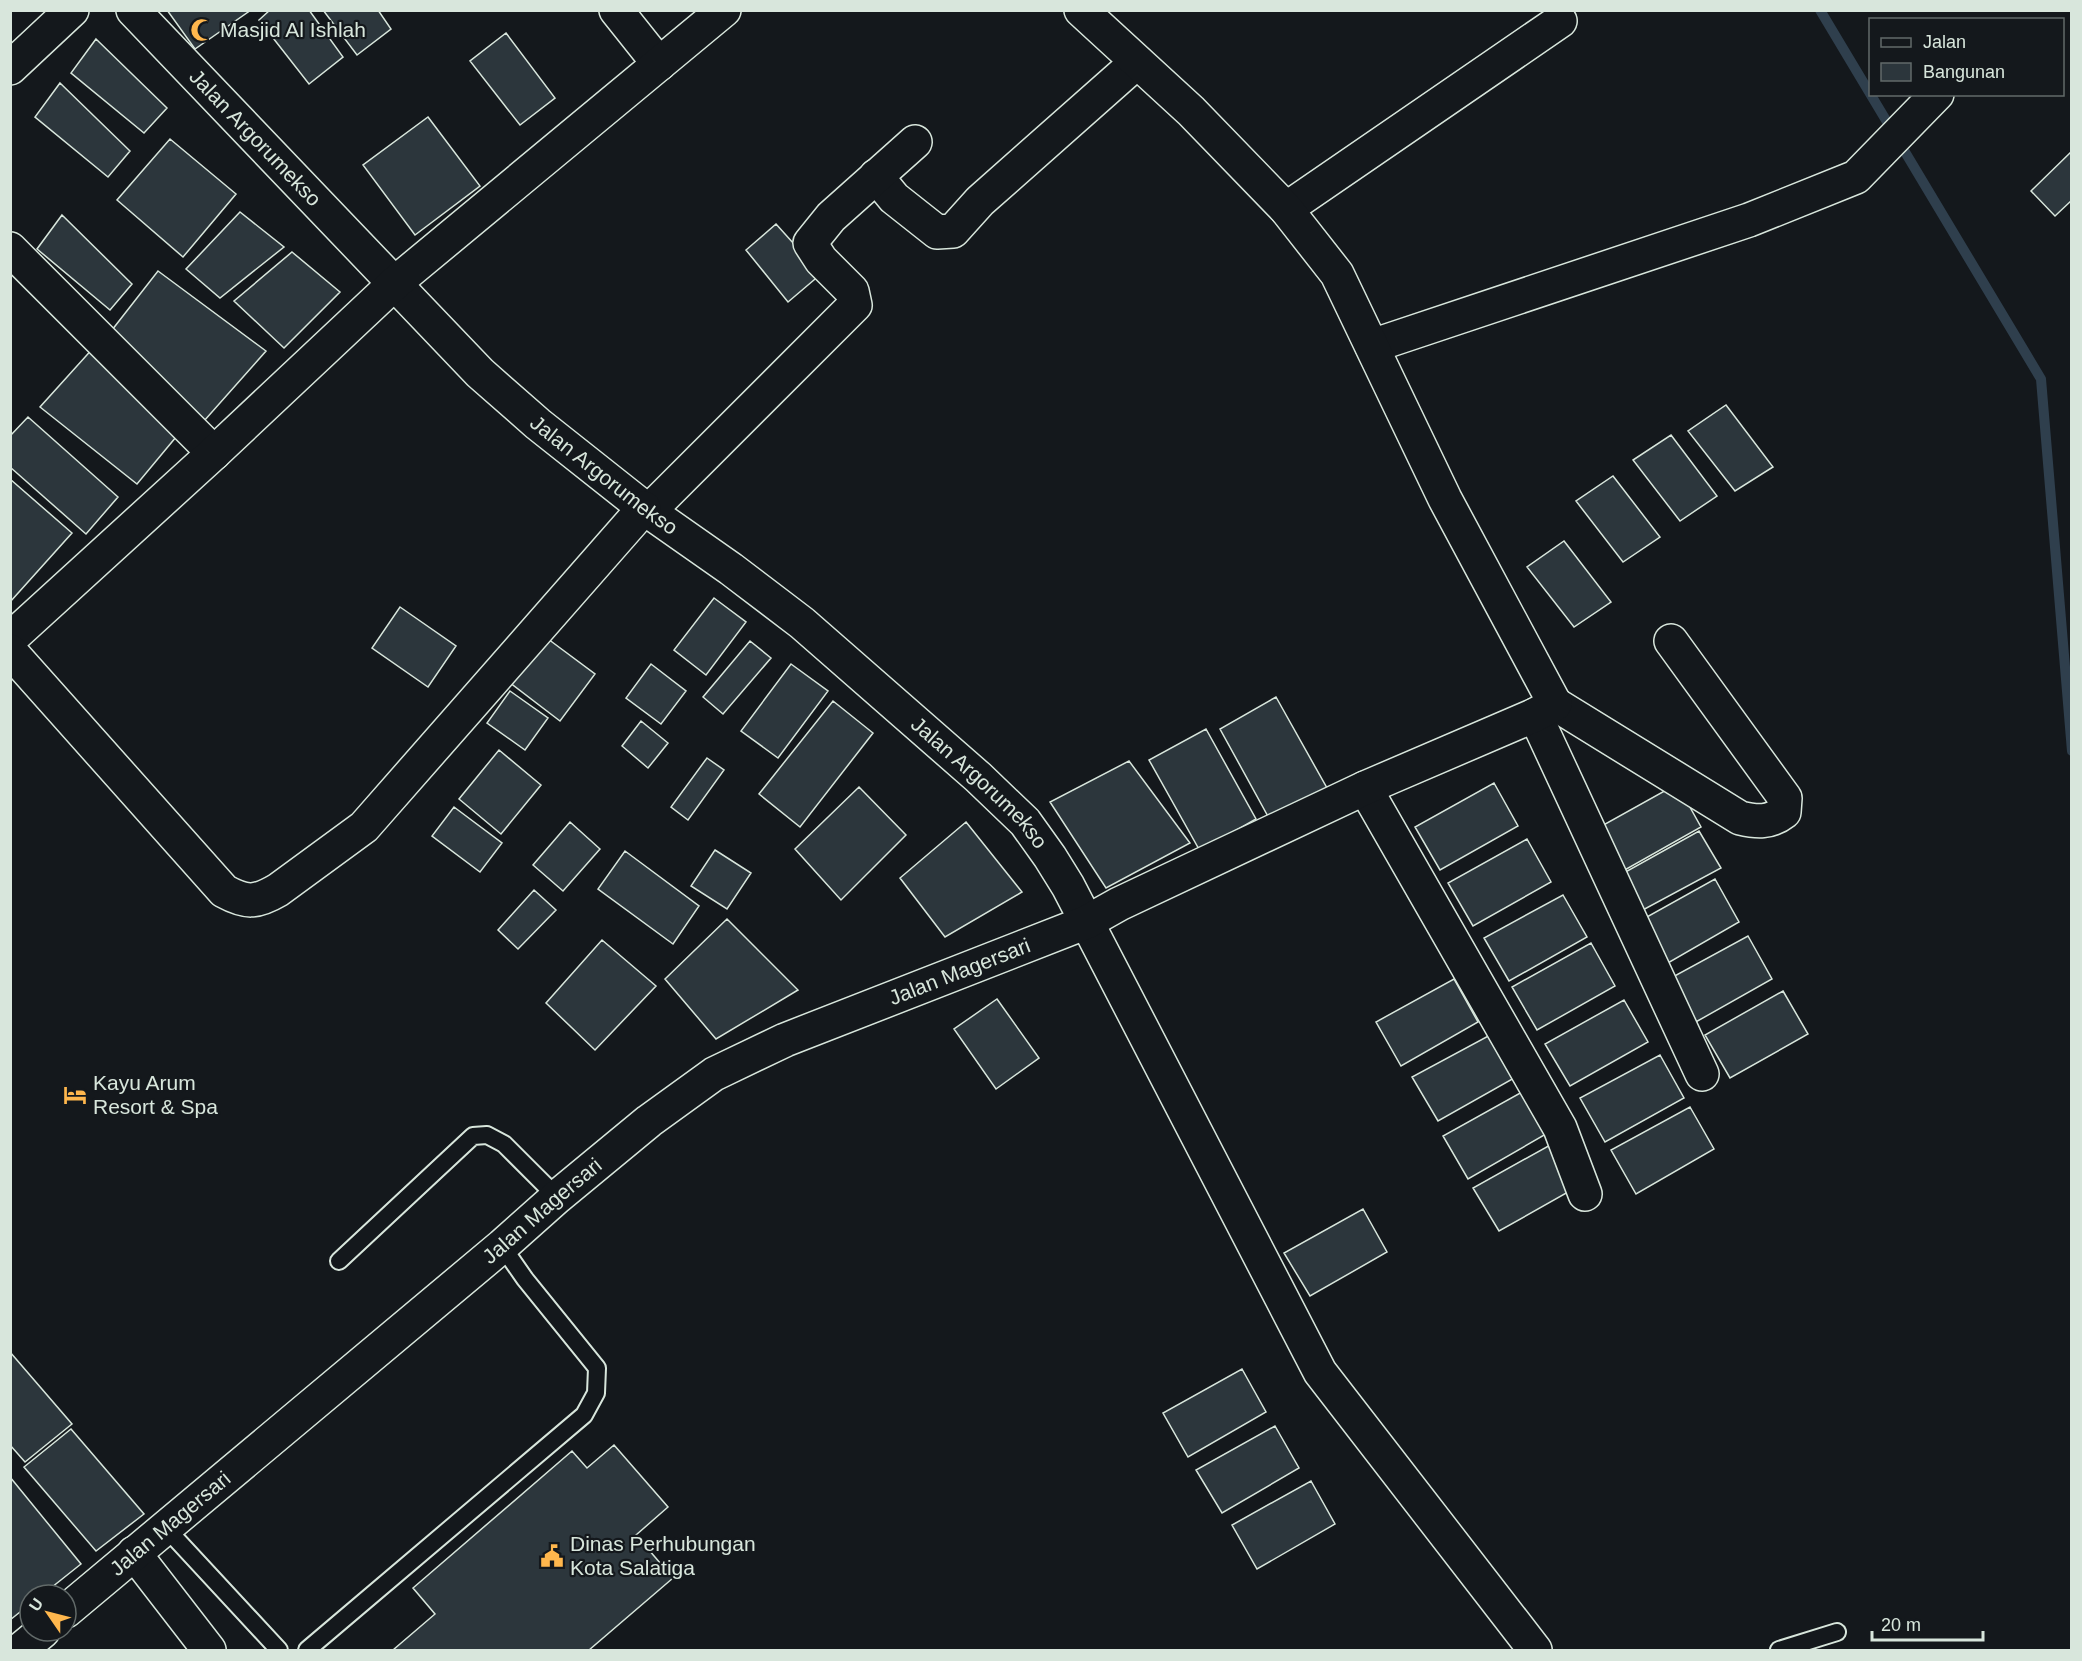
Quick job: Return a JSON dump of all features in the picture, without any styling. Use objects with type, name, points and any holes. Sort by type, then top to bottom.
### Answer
[{"type":"street","points":[[10,68],[72,10]]},
{"type":"street","name":"Jalan Argorumekso","points":[[133,10],[480,373],[538,424],[646,510],[731,569],[802,623],[978,777],[1024,822],[1050,857],[1087,922],[1320,1372],[1535,1650]]},
{"type":"street","points":[[616,10],[659,64]]},
{"type":"street","points":[[10,639],[214,453],[395,283],[724,10]]},
{"type":"street","points":[[1081,10],[1191,111],[1286,209],[1337,274],[1545,710],[1702,1074]]},
{"type":"street","points":[[1286,209],[1560,21]]},
{"type":"street","points":[[876,176],[894,198],[937,232],[953,231],[980,201],[1137,62]]},
{"type":"street","points":[[1372,346],[1749,220],[1856,177],[1928,103]]},
{"type":"street","points":[[10,651],[224,891],[238,899],[265,898],[364,827],[646,510],[855,305],[852,291],[820,260],[810,243],[831,217],[915,142]]},
{"type":"street","points":[[10,249],[214,453]]},
{"type":"street","points":[[1545,710],[1740,818],[1757,822],[1777,817],[1784,812],[1785,798],[1671,641]]},
{"type":"street","name":"Jalan Magersari","points":[[78,1601],[502,1246],[557,1197],[649,1121],[714,1074],[785,1040],[1087,922],[1119,904],[1365,788],[1545,710]]},
{"type":"street","points":[[1365,788],[1560,1128],[1585,1194]]},
{"type":"street","points":[[134,1553],[210,1650]]},
{"type":"lane","points":[[339,1261],[473,1136],[487,1135],[504,1144],[557,1197]]},
{"type":"lane","points":[[307,1650],[584,1415],[596,1393],[597,1368],[525,1279],[502,1246]]},
{"type":"lane","points":[[165,1527],[279,1650]]},
{"type":"lane","points":[[1779,1650],[1837,1632]]},
{"type":"building","name":"Masjid Al Ishlah","points":[[167,10],[251,10],[195,49]]},
{"type":"building","points":[[270,10],[309,10],[343,57],[309,84],[259,20]]},
{"type":"building","points":[[323,10],[378,10],[391,29],[357,55]]},
{"type":"building","points":[[506,33],[555,98],[520,125],[470,61]]},
{"type":"building","points":[[96,39],[167,108],[144,133],[71,73]]},
{"type":"building","points":[[60,83],[130,151],[108,177],[35,117]]},
{"type":"building","points":[[428,117],[480,186],[415,235],[363,165]]},
{"type":"building","points":[[170,139],[236,194],[183,257],[117,200]]},
{"type":"building","points":[[2072,151],[2072,200],[2055,216],[2031,191]]},
{"type":"building","points":[[240,212],[284,247],[220,298],[186,269]]},
{"type":"building","points":[[62,215],[132,284],[110,310],[37,249]]},
{"type":"building","points":[[776,224],[821,274],[788,302],[746,250]]},
{"type":"building","points":[[292,252],[340,292],[284,348],[234,301]]},
{"type":"building","points":[[158,271],[266,351],[204,421],[105,339]]},
{"type":"building","points":[[95,346],[186,425],[137,484],[40,407]]},
{"type":"building","points":[[1726,405],[1773,467],[1735,491],[1688,431]]},
{"type":"building","points":[[28,417],[118,497],[86,534],[10,467],[10,436]]},
{"type":"building","points":[[1671,435],[1717,496],[1680,521],[1633,460]]},
{"type":"building","points":[[1613,476],[1660,537],[1623,562],[1576,501]]},
{"type":"building","points":[[10,479],[72,533],[10,602]]},
{"type":"building","points":[[1564,541],[1611,602],[1574,627],[1527,567]]},
{"type":"building","points":[[714,598],[746,622],[706,675],[674,650]]},
{"type":"building","points":[[400,607],[456,646],[428,687],[372,648]]},
{"type":"building","points":[[544,636],[595,674],[560,721],[509,682]]},
{"type":"building","points":[[750,641],[771,658],[723,714],[703,697]]},
{"type":"building","points":[[651,664],[686,691],[661,724],[626,698]]},
{"type":"building","points":[[791,664],[828,691],[778,758],[741,731]]},
{"type":"building","points":[[510,691],[548,718],[525,750],[487,723]]},
{"type":"building","points":[[1276,697],[1327,788],[1270,820],[1220,729]]},
{"type":"building","points":[[833,701],[873,733],[800,827],[759,794]]},
{"type":"building","points":[[641,721],[668,743],[648,768],[622,746]]},
{"type":"building","points":[[1206,729],[1256,819],[1200,851],[1149,760]]},
{"type":"building","points":[[499,750],[541,785],[501,834],[459,799]]},
{"type":"building","points":[[707,758],[724,770],[688,820],[671,807]]},
{"type":"building","points":[[1129,761],[1190,843],[1106,888],[1050,802]]},
{"type":"building","points":[[1494,783],[1518,826],[1440,870],[1415,827]]},
{"type":"building","points":[[1677,784],[1701,827],[1623,871],[1598,828]]},
{"type":"building","points":[[859,787],[906,835],[841,900],[795,849]]},
{"type":"building","points":[[454,807],[502,843],[480,872],[432,836]]},
{"type":"building","points":[[570,822],[600,849],[563,891],[533,865]]},
{"type":"building","points":[[966,822],[1022,892],[945,937],[900,878]]},
{"type":"building","points":[[1699,831],[1721,868],[1641,911],[1620,875]]},
{"type":"building","points":[[1527,839],[1551,882],[1473,926],[1448,883]]},
{"type":"building","points":[[715,850],[751,873],[727,909],[691,886]]},
{"type":"building","points":[[625,851],[699,906],[673,944],[598,889]]},
{"type":"building","points":[[1715,879],[1739,922],[1661,967],[1636,923]]},
{"type":"building","points":[[534,890],[556,910],[518,949],[498,930]]},
{"type":"building","points":[[1563,895],[1587,937],[1509,981],[1484,938]]},
{"type":"building","points":[[727,919],[798,990],[716,1039],[665,979]]},
{"type":"building","points":[[1748,936],[1772,979],[1694,1023],[1669,979]]},
{"type":"building","points":[[602,940],[656,986],[595,1050],[546,1003]]},
{"type":"building","points":[[1591,943],[1615,986],[1537,1030],[1512,987]]},
{"type":"building","points":[[1454,979],[1478,1022],[1401,1066],[1376,1022]]},
{"type":"building","points":[[1783,991],[1808,1034],[1730,1078],[1705,1035]]},
{"type":"building","points":[[997,999],[1039,1058],[996,1089],[954,1029]]},
{"type":"building","points":[[1624,1000],[1648,1042],[1570,1086],[1545,1044]]},
{"type":"building","points":[[1492,1034],[1516,1077],[1438,1121],[1412,1077]]},
{"type":"building","points":[[1660,1055],[1684,1098],[1605,1142],[1580,1098]]},
{"type":"building","points":[[1522,1092],[1546,1134],[1468,1179],[1443,1136]]},
{"type":"building","points":[[1690,1107],[1714,1149],[1636,1194],[1611,1150]]},
{"type":"building","points":[[1552,1144],[1577,1187],[1499,1231],[1473,1188]]},
{"type":"building","points":[[1363,1209],[1387,1252],[1310,1296],[1284,1253]]},
{"type":"building","points":[[10,1352],[72,1424],[25,1462],[10,1445]]},
{"type":"building","points":[[1242,1369],[1266,1412],[1188,1457],[1163,1413]]},
{"type":"building","points":[[1275,1426],[1299,1468],[1222,1513],[1196,1470]]},
{"type":"building","points":[[71,1429],[144,1514],[96,1551],[24,1467]]},
{"type":"building","name":"Dinas Perhubungan Kota Salatiga","points":[[614,1445],[668,1507],[636,1535],[673,1578],[589,1650],[393,1650],[435,1614],[413,1588],[572,1451],[587,1468]]},
{"type":"building","points":[[10,1477],[81,1564],[57,1583],[18,1583],[18,1614],[10,1620]]},
{"type":"building","points":[[1311,1481],[1335,1524],[1257,1569],[1232,1525]]},
{"type":"waterway","points":[[1820,10],[1869,92]]},
{"type":"waterway","points":[[1872,96],[2041,379],[2072,751]]},
{"type":"place","name":"Masjid Al Ishlah","points":[[202,30]]},
{"type":"place","name":"Kayu Arum Resort & Spa","points":[[75,1095]]},
{"type":"place","name":"Dinas Perhubungan Kota Salatiga","points":[[552,1556]]}]
